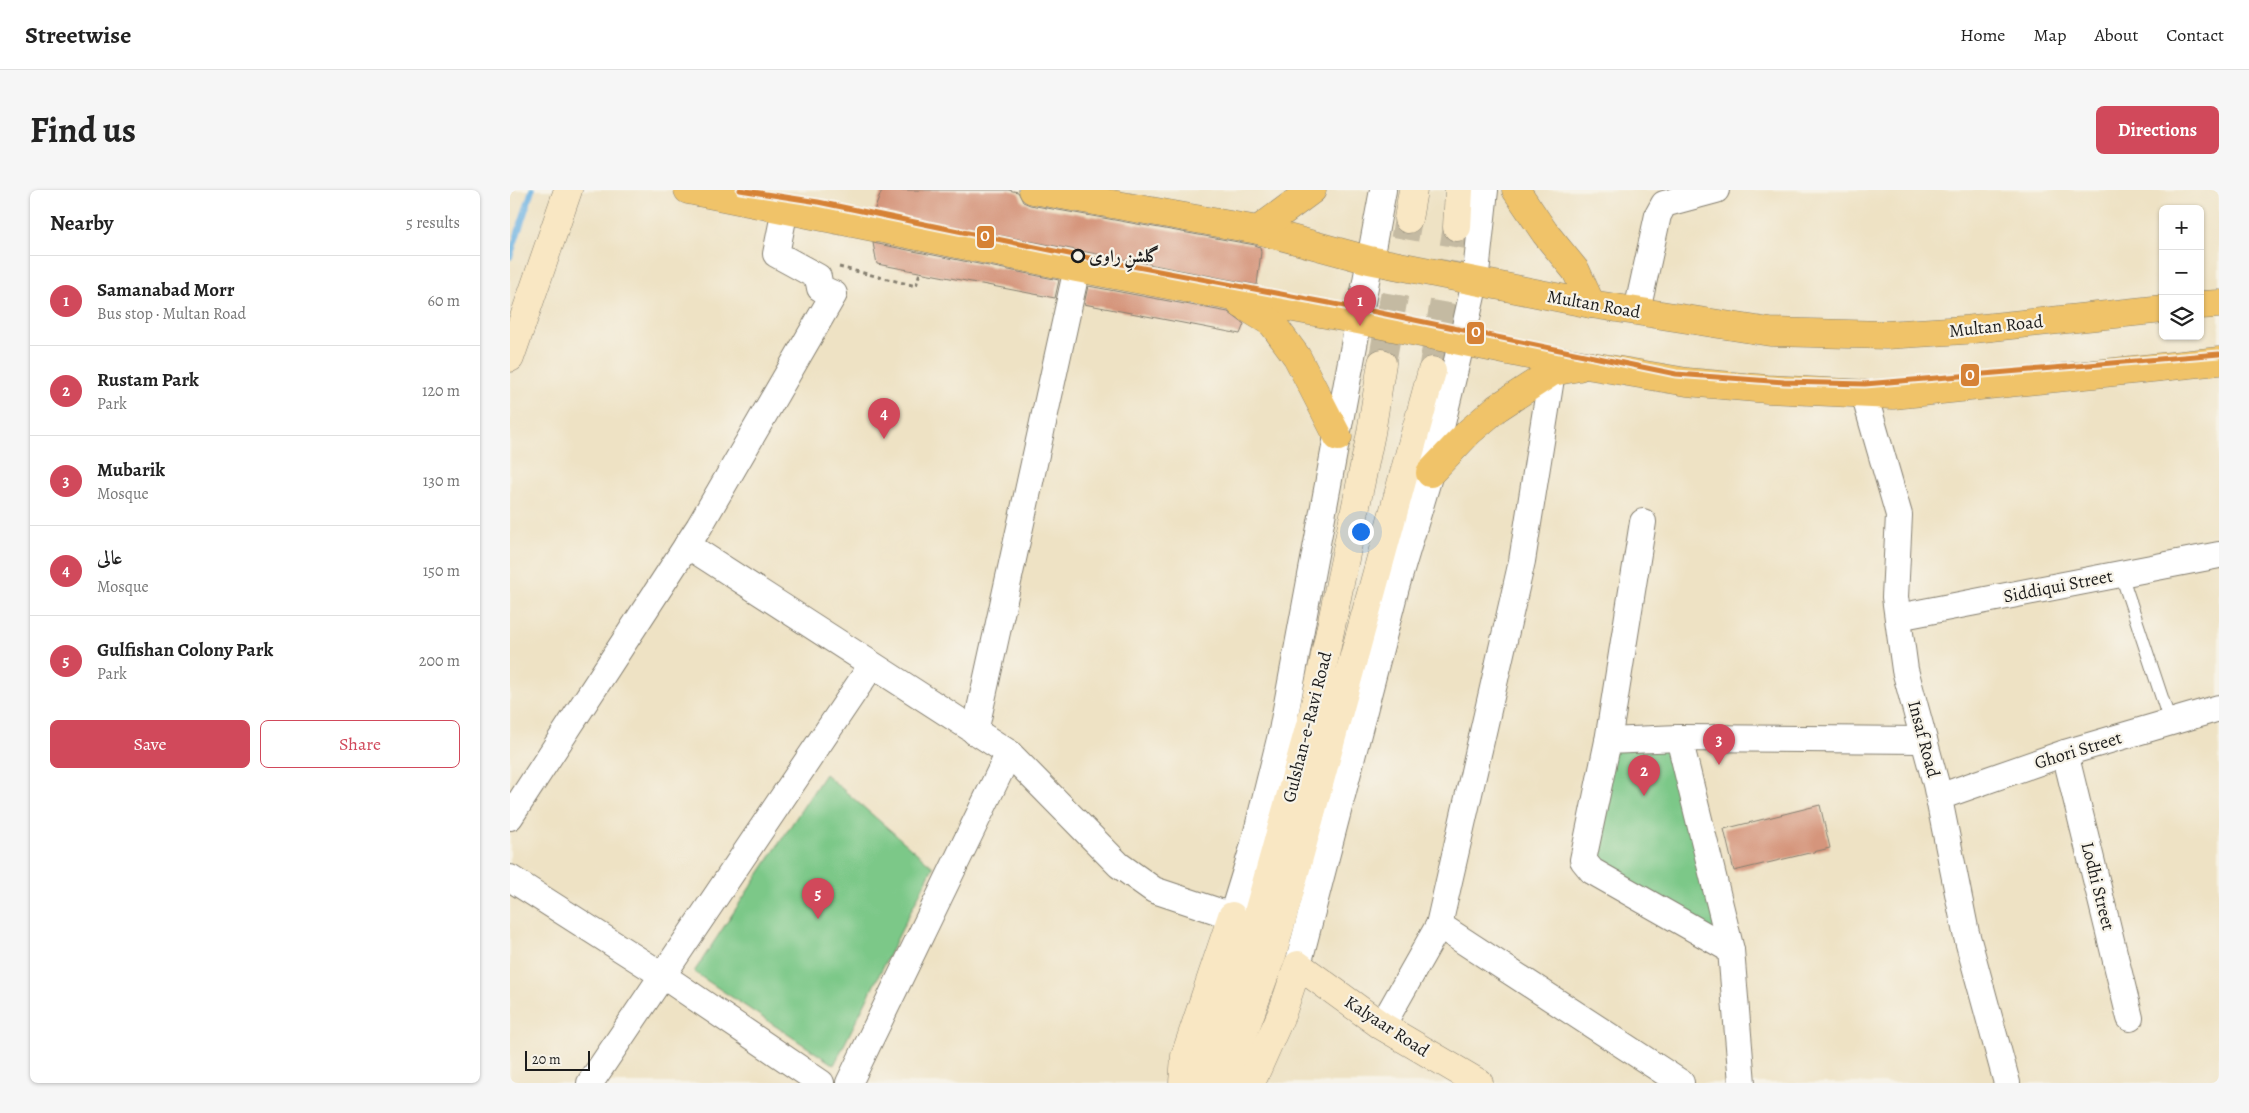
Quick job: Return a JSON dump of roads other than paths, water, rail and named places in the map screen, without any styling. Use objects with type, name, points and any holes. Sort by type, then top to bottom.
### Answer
[{"type":"main road","points":[[510,358],[568,190]]},
{"type":"main road","points":[[688,190],[1077,268],[1687,382],[1767,390],[1893,395],[2219,361]]},
{"type":"main road","name":"Multan Road","points":[[1032,190],[1258,230],[1369,260],[1475,282],[1590,304],[1728,327],[1770,332],[1816,335],[1886,335],[1964,330],[2159,309]]},
{"type":"main road","points":[[1258,230],[1312,190]]},
{"type":"main road","points":[[1408,219],[1413,190]]},
{"type":"main road","points":[[1457,227],[1459,190]]},
{"type":"main road","points":[[1516,190],[1545,233],[1576,271],[1590,304]]},
{"type":"main road","points":[[1228,296],[1272,323],[1297,357],[1338,437]]},
{"type":"main road","points":[[2204,305],[2219,304]]},
{"type":"main road","name":"Gulshan-e-Ravi Road","points":[[1198,1083],[1250,942],[1312,718],[1371,433],[1382,363]]},
{"type":"main road","points":[[1430,473],[1469,432],[1497,408],[1552,372],[1588,365]]},
{"type":"main road","name":"Gulshan-e-Ravi Road","points":[[1225,1083],[1273,952],[1432,371]]},
{"type":"main road","points":[[1184,1083],[1185,1056],[1232,916]]},
{"type":"main road","points":[[1251,1083],[1282,1013],[1298,965]]},
{"type":"main road","name":"Kalyaar Road","points":[[1298,965],[1382,1026],[1479,1083]]},
{"type":"street","points":[[687,545],[1009,753],[1126,870],[1154,890],[1232,916],[1253,848],[1282,731],[1383,190]]},
{"type":"street","points":[[1298,965],[1396,587],[1430,473],[1475,282],[1485,190]]},
{"type":"street","points":[[1637,311],[1658,215],[1660,197],[1716,190]]},
{"type":"street","points":[[510,817],[687,545],[834,294],[820,288],[818,277],[776,254],[784,208]]},
{"type":"street","points":[[975,732],[1077,268]]},
{"type":"street","points":[[1382,1026],[1439,925],[1522,562],[1552,372]]},
{"type":"street","name":"Insaf Road","points":[[1864,394],[1899,515],[1895,597],[1905,670],[1938,797],[1966,934],[2007,1083]]},
{"type":"street","points":[[1643,522],[1608,741],[1583,860],[1592,871],[1731,950]]},
{"type":"street","name":"Siddiqui Street","points":[[1898,617],[2219,556]]},
{"type":"street","points":[[590,1083],[872,665]]},
{"type":"street","name":"Ghori Street","points":[[1938,797],[2065,753],[2219,708]]},
{"type":"street","points":[[1608,741],[1679,738],[1924,740]]},
{"type":"street","points":[[1679,738],[1731,950],[1742,1083]]},
{"type":"street","points":[[849,1083],[1009,753]]},
{"type":"street","name":"Lodhi Street","points":[[2065,753],[2130,1018]]},
{"type":"street","points":[[510,878],[662,975],[821,1083]]},
{"type":"street","points":[[1439,925],[1681,1083]]},
{"type":"lane","points":[[2121,574],[2170,722]]},
{"type":"waterway","points":[[510,257],[532,190]]},
{"type":"tunnel","points":[[1382,363],[1408,219]]},
{"type":"tunnel","points":[[1432,371],[1457,227]]},
{"type":"place","name":"گلشنِ راوی","points":[[1078,256]]},
{"type":"place","name":"Samanabad Morr","points":[[1360,326]]},
{"type":"place","name":"عالی","points":[[884,439]]},
{"type":"place","name":"Mubarik","points":[[1719,765]]},
{"type":"place","name":"Rustam Park","points":[[1644,796]]},
{"type":"place","name":"Gulfishan Colony Park","points":[[818,919]]}]
